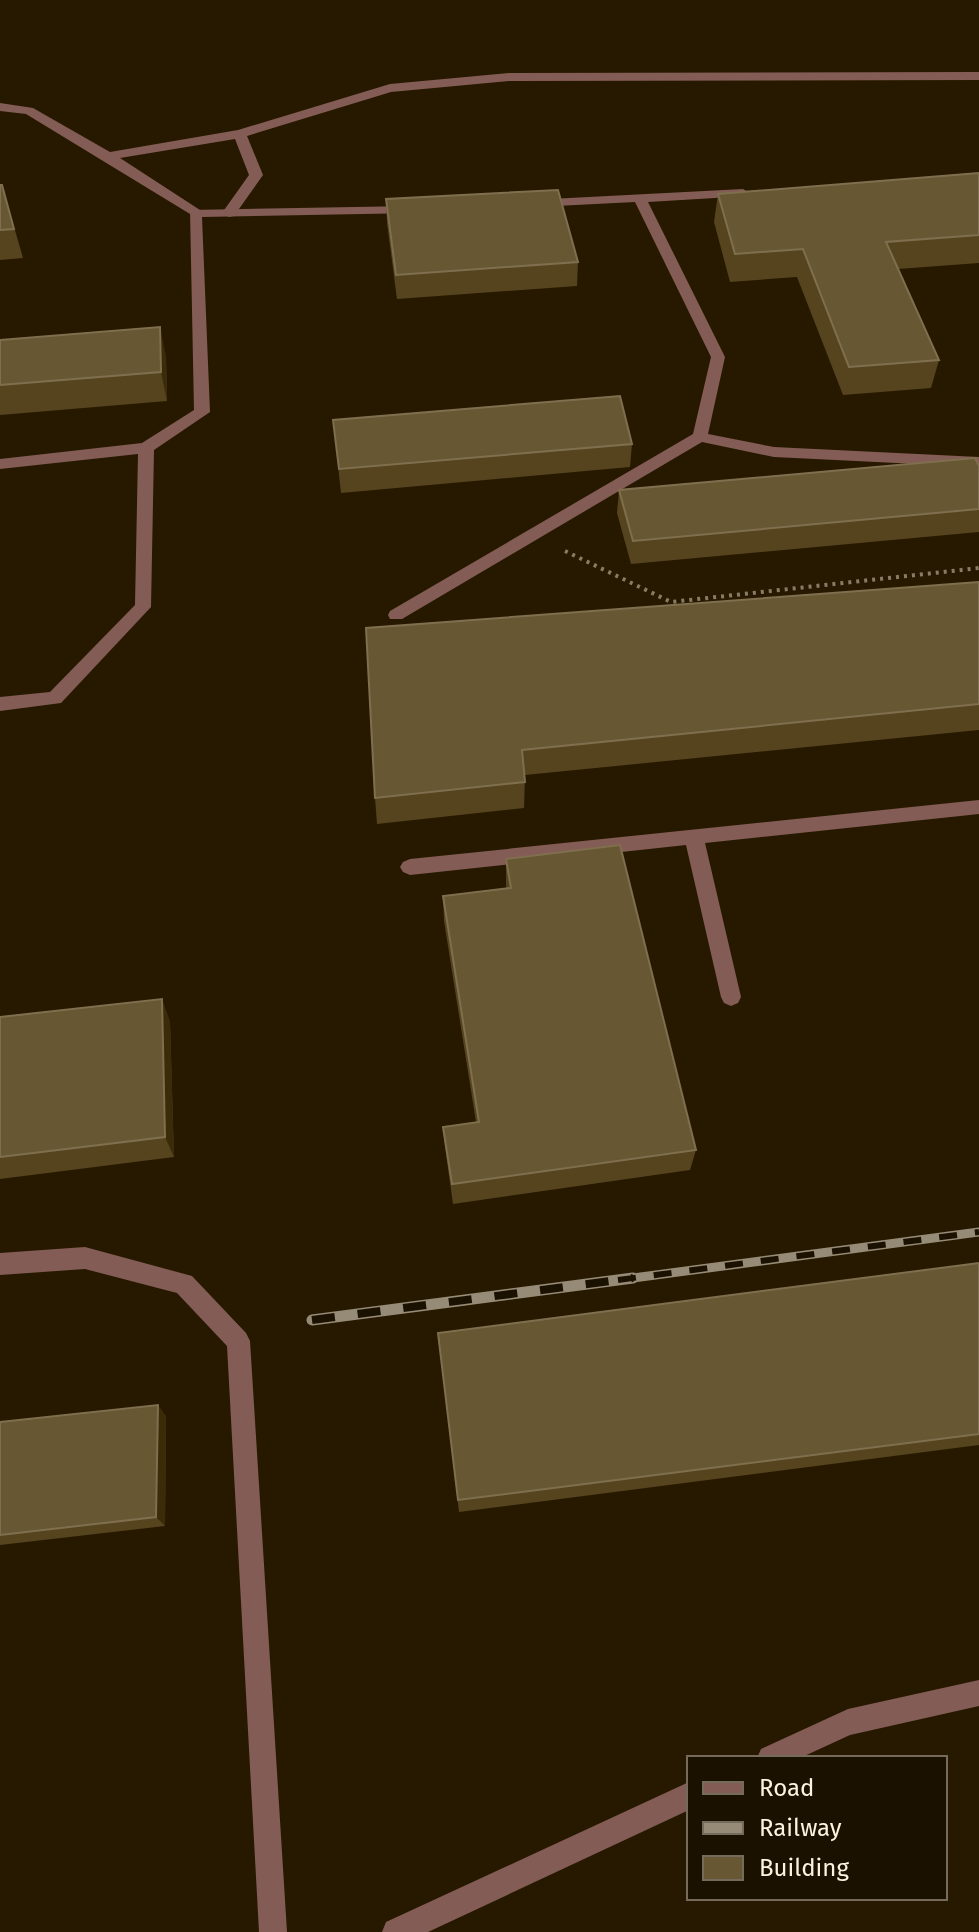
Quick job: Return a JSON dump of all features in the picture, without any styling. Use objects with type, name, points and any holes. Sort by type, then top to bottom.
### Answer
[{"type":"street","points":[[108,156],[240,134],[390,88],[509,77],[979,76]]},
{"type":"street","points":[[0,107],[29,111],[108,156],[195,213],[422,209]]},
{"type":"street","points":[[229,213],[256,175],[240,134]]},
{"type":"street","points":[[515,204],[763,192]]},
{"type":"street","points":[[640,198],[718,357],[700,437]]},
{"type":"street","points":[[0,464],[146,448],[202,412],[195,213]]},
{"type":"street","points":[[396,615],[700,437],[774,452],[979,462]]},
{"type":"street","points":[[0,704],[55,698],[143,607],[146,448]]},
{"type":"street","points":[[410,867],[979,807]]},
{"type":"street","points":[[694,837],[731,997]]},
{"type":"street","points":[[0,1264],[85,1258],[184,1284],[238,1341],[273,1932]]},
{"type":"street","points":[[774,1756],[848,1722],[979,1693]]},
{"type":"street","points":[[396,1932],[687,1797]]},
{"type":"path","points":[[532,536],[671,602],[979,568]]},
{"type":"building","points":[[979,173],[979,235],[886,242],[939,360],[849,367],[803,249],[735,254],[718,194]]},
{"type":"building","points":[[2,185],[14,229],[0,230]]},
{"type":"building","points":[[558,190],[578,262],[396,275],[386,199]]},
{"type":"building","points":[[160,327],[161,372],[0,385],[0,340]]},
{"type":"building","points":[[620,396],[632,444],[339,469],[333,420]]},
{"type":"building","points":[[975,458],[979,466],[979,509],[633,541],[619,490]]},
{"type":"building","points":[[979,582],[979,704],[522,750],[525,782],[375,798],[366,628]]},
{"type":"building","points":[[620,845],[696,1150],[452,1184],[443,1127],[479,1122],[443,896],[511,888],[506,859]]},
{"type":"building","points":[[162,999],[165,1137],[0,1157],[0,1017]]},
{"type":"building","points":[[979,1263],[979,1434],[458,1500],[438,1333]]},
{"type":"building","points":[[158,1405],[156,1517],[0,1535],[0,1422]]},
{"type":"railway","points":[[618,1280],[979,1232]]},
{"type":"railway","points":[[312,1320],[633,1278]]}]
